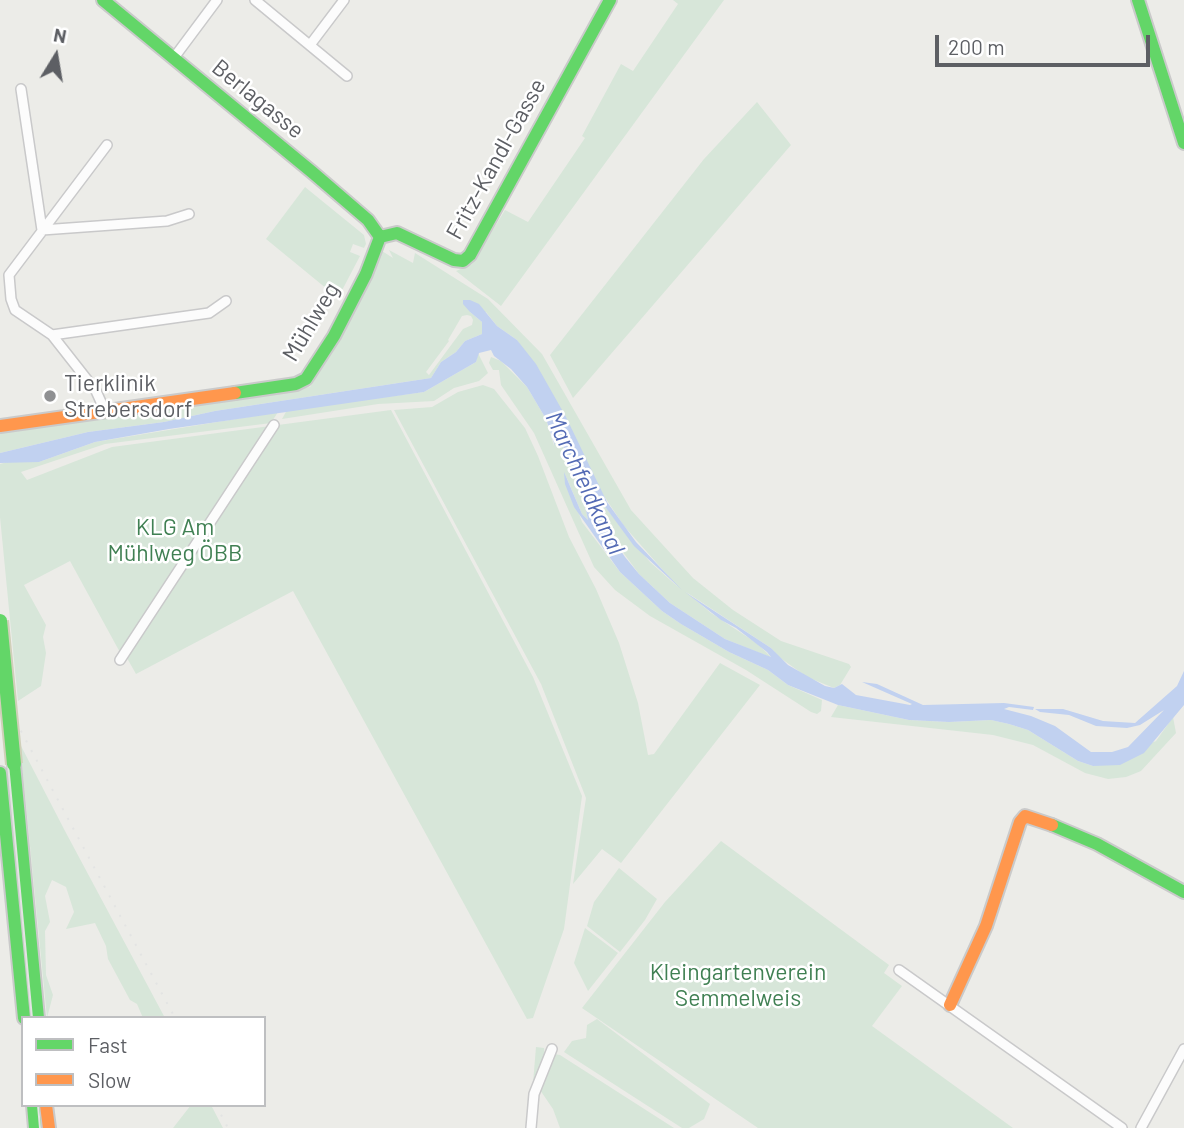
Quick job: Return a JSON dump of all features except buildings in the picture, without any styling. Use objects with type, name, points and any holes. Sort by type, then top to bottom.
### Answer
[{"type":"street","name":"Berlagasse","points":[[103,0],[312,172],[368,220],[380,237]]},
{"type":"street","points":[[173,59],[217,0]]},
{"type":"street","points":[[255,0],[347,76]]},
{"type":"street","points":[[310,45],[344,0]]},
{"type":"street","name":"Fritz-Kandl-Gasse","points":[[380,237],[397,233],[407,236],[454,260],[463,261],[470,255],[610,0]]},
{"type":"street","points":[[1138,0],[1184,143]]},
{"type":"street","points":[[21,89],[42,230]]},
{"type":"street","points":[[105,411],[96,391],[52,335],[15,310],[9,275],[107,145]]},
{"type":"street","points":[[42,230],[167,221],[189,214]]},
{"type":"street","name":"Mühlweg","points":[[0,426],[291,386],[306,379],[348,309],[366,274],[380,237]]},
{"type":"street","points":[[52,335],[209,313],[226,301]]},
{"type":"street","points":[[120,660],[274,425]]},
{"type":"street","points":[[0,621],[38,1016]]},
{"type":"street","points":[[0,784],[5,830],[4,856],[24,1016]]},
{"type":"street","points":[[950,1005],[986,926],[1020,822],[1025,816],[1097,844],[1184,892]]},
{"type":"street","points":[[5,830],[20,818]]},
{"type":"street","points":[[5,830],[19,841],[23,854]]},
{"type":"street","points":[[899,970],[1122,1128]]},
{"type":"street","points":[[531,1128],[534,1094],[552,1049]]},
{"type":"street","points":[[1141,1128],[1184,1049]]},
{"type":"street","points":[[33,1107],[36,1128]]},
{"type":"street","points":[[46,1107],[49,1128]]},
{"type":"green space","points":[[673,0],[724,0],[501,306],[456,271],[472,264],[505,210],[528,222],[585,138],[582,136],[621,64],[633,71],[678,4]]},
{"type":"green space","points":[[757,102],[791,145],[573,398],[550,355],[704,159]]},
{"type":"green space","points":[[305,187],[364,235],[364,248],[353,244],[350,252],[360,256],[338,298],[266,239]]},
{"type":"green space","points":[[389,250],[413,263],[415,253],[488,299],[542,354],[631,510],[693,578],[733,610],[781,641],[849,664],[851,667],[840,685],[834,688],[807,677],[771,648],[686,592],[711,613],[758,644],[772,658],[725,639],[670,603],[639,574],[611,536],[598,502],[606,508],[650,562],[678,587],[624,526],[596,484],[517,340],[497,326],[486,312],[470,312],[482,322],[482,334],[465,341],[456,352],[441,362],[431,378],[88,432],[0,453],[0,433],[310,387],[359,302],[382,251],[393,258]],"holes":[[[462,316],[471,316],[472,325],[463,329],[429,375],[426,372],[449,341]]]},
{"type":"green space","points":[[478,353],[488,373],[479,381],[454,388],[434,401],[378,404],[282,419],[287,410],[424,392],[476,362]]},
{"type":"green space","points":[[491,357],[501,361],[527,387],[546,419],[554,446],[555,428],[581,487],[588,520],[582,514],[565,474],[582,522],[620,572],[662,611],[681,624],[729,652],[768,670],[788,685],[822,700],[821,711],[817,714],[811,712],[746,670],[650,616],[615,590],[594,567],[534,433],[501,385],[499,370],[493,370],[489,363]]},
{"type":"green space","points":[[483,385],[494,389],[525,428],[538,456],[569,537],[596,589],[619,643],[638,703],[648,755],[654,754],[720,663],[760,685],[621,863],[602,849],[573,884],[586,798],[541,684],[394,410],[432,407],[458,392]]},
{"type":"green space","name":"KLG Am Mühlweg ÖBB","points":[[391,410],[533,677],[582,796],[564,929],[533,1018],[527,1019],[293,591],[136,674],[127,658],[122,656],[70,561],[24,585],[46,625],[43,637],[46,653],[41,686],[18,701],[0,517],[0,464],[39,462],[95,442],[278,412],[271,423],[105,444],[21,472],[27,480],[112,447]]},
{"type":"green space","points":[[838,705],[909,720],[991,720],[1009,724],[1028,730],[1078,761],[1093,766],[1156,741],[1173,717],[1176,733],[1141,771],[1126,777],[1108,779],[1085,773],[1033,745],[993,735],[831,717]]},
{"type":"green space","points":[[20,744],[164,1016],[142,1016],[137,1004],[130,1000],[108,959],[106,946],[95,923],[66,929],[74,912],[66,887],[52,880],[45,896],[50,922],[45,931],[46,975],[53,995],[47,1016]]},
{"type":"green space","name":"Kleingartenverein Semmelweis","points":[[721,841],[889,965],[884,973],[902,986],[872,1026],[1013,1128],[758,1128],[582,1008],[665,902]]},
{"type":"green space","points":[[619,868],[657,899],[645,920],[620,952],[587,926],[594,902]]},
{"type":"green space","points":[[585,928],[618,953],[588,991],[574,963]]},
{"type":"green space","points":[[597,1019],[710,1104],[704,1119],[689,1128],[682,1128],[564,1052],[572,1041],[586,1038],[587,1025]]},
{"type":"green space","points":[[536,1047],[544,1048],[545,1057],[533,1083]]},
{"type":"green space","points":[[554,1054],[560,1055],[674,1128],[560,1128],[553,1109],[540,1090]]},
{"type":"green space","points":[[189,1107],[212,1107],[223,1128],[173,1128]]},
{"type":"water","name":"Marchfeldkanal","points":[[463,300],[479,304],[497,326],[517,340],[536,364],[566,417],[607,502],[636,542],[682,590],[634,546],[599,502],[606,526],[625,557],[670,603],[725,639],[771,657],[685,592],[771,648],[788,665],[825,686],[834,688],[842,684],[856,695],[910,705],[912,704],[862,682],[877,684],[923,705],[1004,703],[1034,707],[1033,710],[1009,707],[1004,709],[1055,726],[1091,752],[1112,752],[1128,747],[1164,710],[1140,725],[1127,728],[1096,726],[1069,715],[1035,709],[1063,709],[1103,721],[1135,723],[1177,686],[1184,671],[1184,705],[1144,753],[1120,765],[1093,766],[1078,761],[1028,730],[1009,724],[991,720],[909,720],[838,705],[788,685],[768,670],[729,652],[681,624],[662,611],[620,572],[574,507],[565,484],[564,472],[582,514],[588,520],[581,487],[555,428],[555,446],[546,419],[527,387],[491,350],[479,353],[476,362],[424,392],[169,429],[95,442],[39,462],[0,463],[0,453],[88,432],[431,378],[441,362],[456,352],[465,341],[482,334],[482,322],[463,304]]},
{"type":"tram line","points":[[0,679],[32,1016]]},
{"type":"tram line","points":[[38,1107],[40,1128]]},
{"type":"railway","points":[[0,692],[174,1016]]},
{"type":"railway","points":[[217,1107],[228,1128]]},
{"type":"traffic: fast","points":[[103,0],[312,172],[368,220],[380,237]]},
{"type":"traffic: fast","points":[[380,237],[397,233],[454,260],[463,261],[470,255],[610,0]]},
{"type":"traffic: fast","points":[[1138,0],[1184,143]]},
{"type":"traffic: fast","points":[[235,393],[296,384],[306,379],[334,336],[366,274],[380,237]]},
{"type":"traffic: fast","points":[[0,621],[14,764]]},
{"type":"traffic: fast","points":[[14,764],[38,1016]]},
{"type":"traffic: fast","points":[[0,773],[24,1016]]},
{"type":"traffic: fast","points":[[1052,825],[1097,844],[1184,892]]},
{"type":"traffic: fast","points":[[33,1107],[35,1128]]},
{"type":"traffic: slow","points":[[0,426],[235,393]]},
{"type":"traffic: slow","points":[[950,1005],[986,926],[1020,822],[1025,816],[1052,825]]},
{"type":"traffic: slow","points":[[46,1107],[49,1128]]},
{"type":"place","name":"Tierklinik Strebersdorf","points":[[50,396]]}]
